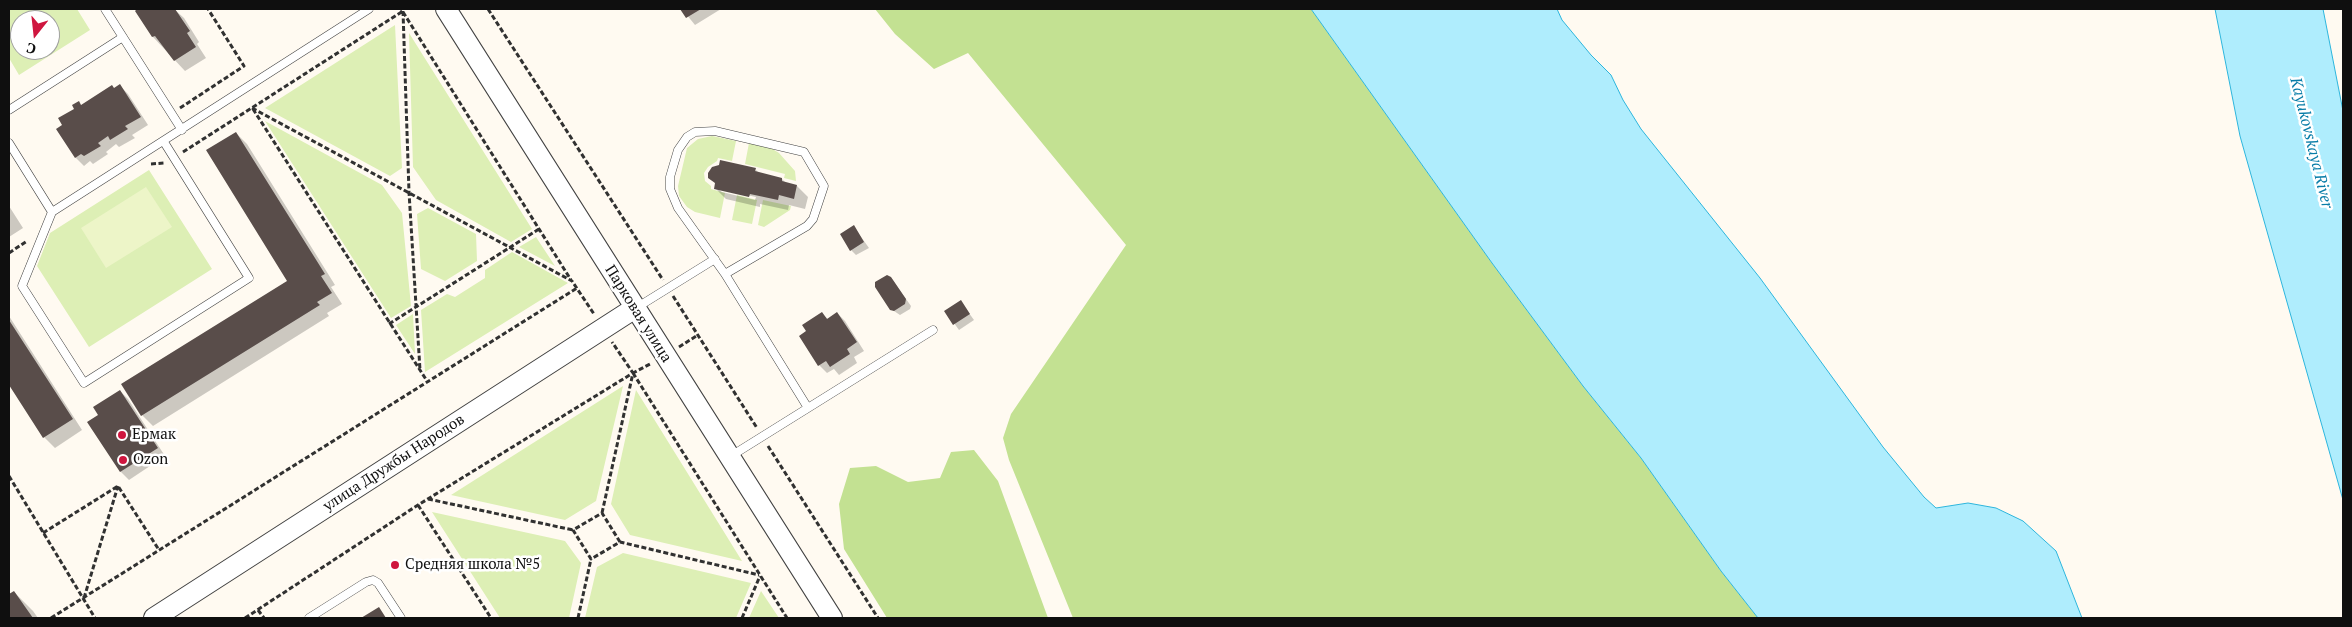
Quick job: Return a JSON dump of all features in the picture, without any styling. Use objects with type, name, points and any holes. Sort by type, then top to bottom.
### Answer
[{"type":"street","name":"Парковая улица","points":[[446,9],[832,618]]},
{"type":"street","name":"улица Дружбы Народов","points":[[154,618],[635,308]]},
{"type":"lane","points":[[105,9],[182,130]]},
{"type":"lane","points":[[164,142],[249,278],[84,384],[22,286],[52,212],[369,9]]},
{"type":"lane","points":[[9,110],[123,38]]},
{"type":"lane","points":[[726,274],[807,226],[813,219],[824,192],[824,186],[804,152],[706,130],[695,132],[682,143],[670,177],[673,198],[726,274],[808,408]]},
{"type":"lane","points":[[9,143],[52,212]]},
{"type":"lane","points":[[635,308],[715,259]]},
{"type":"lane","points":[[729,457],[933,330]]},
{"type":"lane","points":[[309,618],[366,582],[373,580],[378,583],[401,618]]},
{"type":"path","points":[[180,108],[244,66],[209,9]]},
{"type":"path","points":[[145,168],[154,162],[167,163],[402,10],[407,9]]},
{"type":"path","points":[[488,9],[878,618]]},
{"type":"path","points":[[402,10],[409,192],[420,370]]},
{"type":"path","points":[[402,10],[787,618]]},
{"type":"path","points":[[252,108],[572,281]]},
{"type":"path","points":[[252,108],[427,381]]},
{"type":"path","points":[[389,324],[539,229]]},
{"type":"path","points":[[9,253],[44,231]]},
{"type":"path","points":[[51,618],[577,288]]},
{"type":"path","points":[[245,618],[418,505],[633,373]]},
{"type":"path","points":[[620,542],[602,513],[633,373]]},
{"type":"path","points":[[9,476],[95,618]]},
{"type":"path","points":[[118,486],[159,550]]},
{"type":"path","points":[[43,533],[118,486]]},
{"type":"path","points":[[83,599],[118,486]]},
{"type":"path","points":[[428,499],[573,530],[602,513]]},
{"type":"path","points":[[418,505],[491,618]]},
{"type":"path","points":[[573,530],[591,559],[578,618]]},
{"type":"path","points":[[591,559],[620,542],[760,576]]},
{"type":"path","points":[[742,618],[760,576]]},
{"type":"path","points":[[258,610],[264,618]]},
{"type":"green space","points":[[9,9],[77,9],[90,30],[60,49],[60,10],[10,10],[10,60]]},
{"type":"green space","points":[[875,9],[1311,9],[1492,263],[1583,386],[1641,458],[1721,571],[1758,618],[1073,618],[1009,460],[1003,438],[1011,414],[1126,245],[968,53],[934,69],[895,34]]},
{"type":"green space","points":[[395,25],[402,168],[390,176],[265,108]]},
{"type":"green space","points":[[409,33],[532,229],[511,242],[436,200],[413,167]]},
{"type":"green space","points":[[10,60],[43,60],[19,75]]},
{"type":"green space","points":[[265,121],[382,185],[402,213],[411,306],[391,318]]},
{"type":"green space","points":[[712,136],[736,141],[732,161],[718,158],[704,173],[705,181],[711,186],[711,189],[725,193],[720,218],[695,212],[687,207],[679,196],[678,186],[687,148],[698,139]]},
{"type":"green space","points":[[749,143],[771,148],[779,153],[795,171],[796,181],[784,178],[785,174],[745,164]]},
{"type":"green space","points":[[149,170],[212,269],[89,347],[37,266],[50,233]]},
{"type":"green space","points":[[146,187],[172,227],[106,268],[81,228]]},
{"type":"green space","points":[[737,195],[757,200],[752,224],[732,220]]},
{"type":"green space","points":[[763,200],[791,206],[790,210],[764,227],[758,225]]},
{"type":"green space","points":[[428,208],[476,234],[477,261],[445,281],[421,269],[417,214]]},
{"type":"green space","points":[[536,237],[555,266],[519,247]]},
{"type":"green space","points":[[512,252],[568,283],[425,372],[421,310],[447,294],[455,297],[485,278],[485,270]]},
{"type":"green space","points":[[413,314],[415,354],[396,325]]},
{"type":"green space","points":[[623,386],[596,501],[565,520],[451,495]]},
{"type":"green space","points":[[636,390],[742,561],[630,535],[611,504]]},
{"type":"green space","points":[[974,450],[998,481],[1048,618],[887,618],[844,549],[839,504],[850,468],[876,466],[908,482],[940,478],[951,452]]},
{"type":"green space","points":[[432,512],[565,541],[581,563],[569,618],[500,618]]},
{"type":"green space","points":[[623,553],[751,583],[736,618],[585,618],[597,567]]},
{"type":"green space","points":[[761,591],[779,618],[749,618]]},
{"type":"water","points":[[1311,9],[1557,9],[1562,20],[1591,55],[1611,75],[1623,100],[1641,129],[1760,278],[1883,447],[1924,497],[1936,508],[1968,503],[1996,508],[2023,521],[2056,551],[2082,618],[1758,618],[1721,571],[1641,458],[1583,386],[1492,263]]},
{"type":"water","name":"Kayukovskaya River","points":[[2215,9],[2323,9],[2343,111],[2343,500],[2240,136]]},
{"type":"building","points":[[137,9],[175,9],[190,31],[187,33],[196,47],[174,61],[155,36],[152,37],[135,11]]},
{"type":"building","points":[[680,9],[701,9],[686,18]]},
{"type":"building","points":[[120,84],[141,117],[125,126],[128,129],[110,140],[108,136],[98,143],[101,146],[84,156],[81,154],[75,158],[56,129],[62,125],[58,118],[74,109],[72,105],[79,101],[81,105],[112,85],[114,88]]},
{"type":"building","points":[[236,132],[325,274],[321,276],[332,293],[317,302],[320,305],[141,416],[121,384],[287,281],[206,150]]},
{"type":"building","points":[[720,160],[756,168],[755,171],[782,178],[782,181],[797,185],[794,199],[779,195],[778,200],[750,194],[749,197],[714,189],[715,183],[708,178],[708,173],[712,167],[719,165]]},
{"type":"building","points":[[854,225],[864,242],[850,251],[840,234]]},
{"type":"building","points":[[887,275],[891,277],[906,299],[905,304],[894,311],[890,310],[875,287],[875,282]]},
{"type":"building","points":[[961,300],[970,314],[953,325],[944,311]]},
{"type":"building","points":[[822,312],[827,319],[837,312],[857,342],[847,349],[850,354],[830,367],[826,361],[818,366],[799,336],[806,331],[802,325]]},
{"type":"building","points":[[9,320],[73,419],[43,438],[9,385]]},
{"type":"building","name":"Ермак","points":[[120,390],[158,448],[120,472],[87,422],[98,415],[93,407]]},
{"type":"building","points":[[14,591],[33,618],[9,618],[9,594]]},
{"type":"building","points":[[379,607],[386,618],[361,618]]},
{"type":"place","name":"Ермак","points":[[122,435]]},
{"type":"place","name":"Ozon","points":[[123,460]]},
{"type":"place","name":"Средняя школа №5","points":[[395,565]]}]
